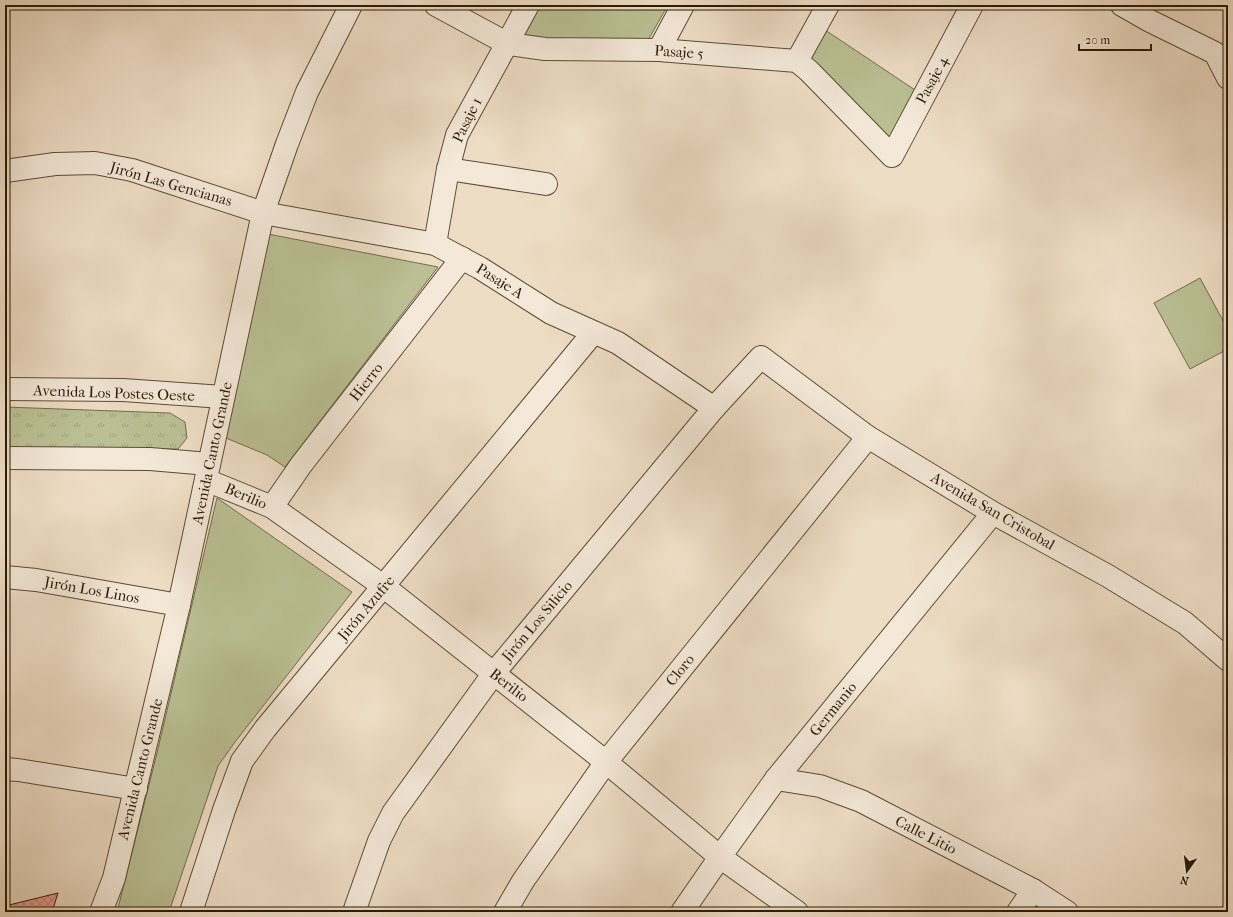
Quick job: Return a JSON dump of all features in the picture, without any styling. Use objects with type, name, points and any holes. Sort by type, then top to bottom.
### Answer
[{"type":"street","name":"Avenida Canto Grande","points":[[101,912],[114,878],[179,605],[263,212],[287,144],[308,92],[351,5]]},
{"type":"street","name":"Pasaje 5","points":[[436,5],[508,44],[545,49],[659,50],[797,61]]},
{"type":"street","name":"Pasaje 1","points":[[435,244],[448,169],[457,135],[528,5]]},
{"type":"street","points":[[659,50],[683,5]]},
{"type":"street","points":[[797,61],[828,5]]},
{"type":"street","name":"Pasaje 4","points":[[797,61],[809,71],[892,156],[972,5]]},
{"type":"street","points":[[1122,5],[1154,13],[1215,53],[1228,78]]},
{"type":"street","name":"Jirón Las Gencianas","points":[[5,171],[55,164],[95,163],[132,170],[263,212]]},
{"type":"street","points":[[448,169],[546,184]]},
{"type":"street","name":"Pasaje A","points":[[263,212],[435,244],[480,268],[551,313],[618,343],[714,408]]},
{"type":"street","name":"Hierro","points":[[272,507],[301,465],[462,258]]},
{"type":"street","name":"Jirón Azufre","points":[[190,912],[242,761],[265,729],[593,333]]},
{"type":"street","name":"Jirón Los Silicio","points":[[354,912],[379,841],[393,813],[494,674],[714,408],[761,357]]},
{"type":"street","name":"Avenida San Cristobal","points":[[761,357],[868,437],[993,512],[1108,576],[1185,622],[1228,660]]},
{"type":"street","name":"Avenida Los Postes Oeste","points":[[5,389],[123,390],[223,398]]},
{"type":"street","name":"Cloro","points":[[505,912],[523,880],[606,762],[868,437]]},
{"type":"street","points":[[5,458],[150,459],[208,472]]},
{"type":"street","name":"Berilio","points":[[208,472],[272,507],[383,586],[606,762],[720,857],[797,912]]},
{"type":"street","name":"Germanio","points":[[682,912],[776,779],[993,512]]},
{"type":"street","name":"Jirón Los Linos","points":[[5,577],[36,580],[179,605]]},
{"type":"street","points":[[5,769],[136,789]]},
{"type":"street","name":"Calle Litio","points":[[776,779],[820,786],[861,801],[1033,890],[1067,912]]},
{"type":"street","points":[[1018,912],[1033,890]]},
{"type":"green space","points":[[536,5],[668,5],[643,49],[529,46],[521,32]]},
{"type":"green space","points":[[822,28],[921,94],[887,141],[807,56]]},
{"type":"green space","points":[[268,234],[438,267],[285,467],[267,455],[226,438]]},
{"type":"green space","points":[[1200,278],[1228,330],[1228,349],[1190,369],[1154,303]]},
{"type":"green space","points":[[5,407],[170,413],[185,422],[187,438],[178,449],[5,449]]},
{"type":"green space","points":[[217,498],[352,592],[218,766],[169,912],[117,912],[157,753]]},
{"type":"building","points":[[58,893],[52,912],[5,912],[5,906]]}]
